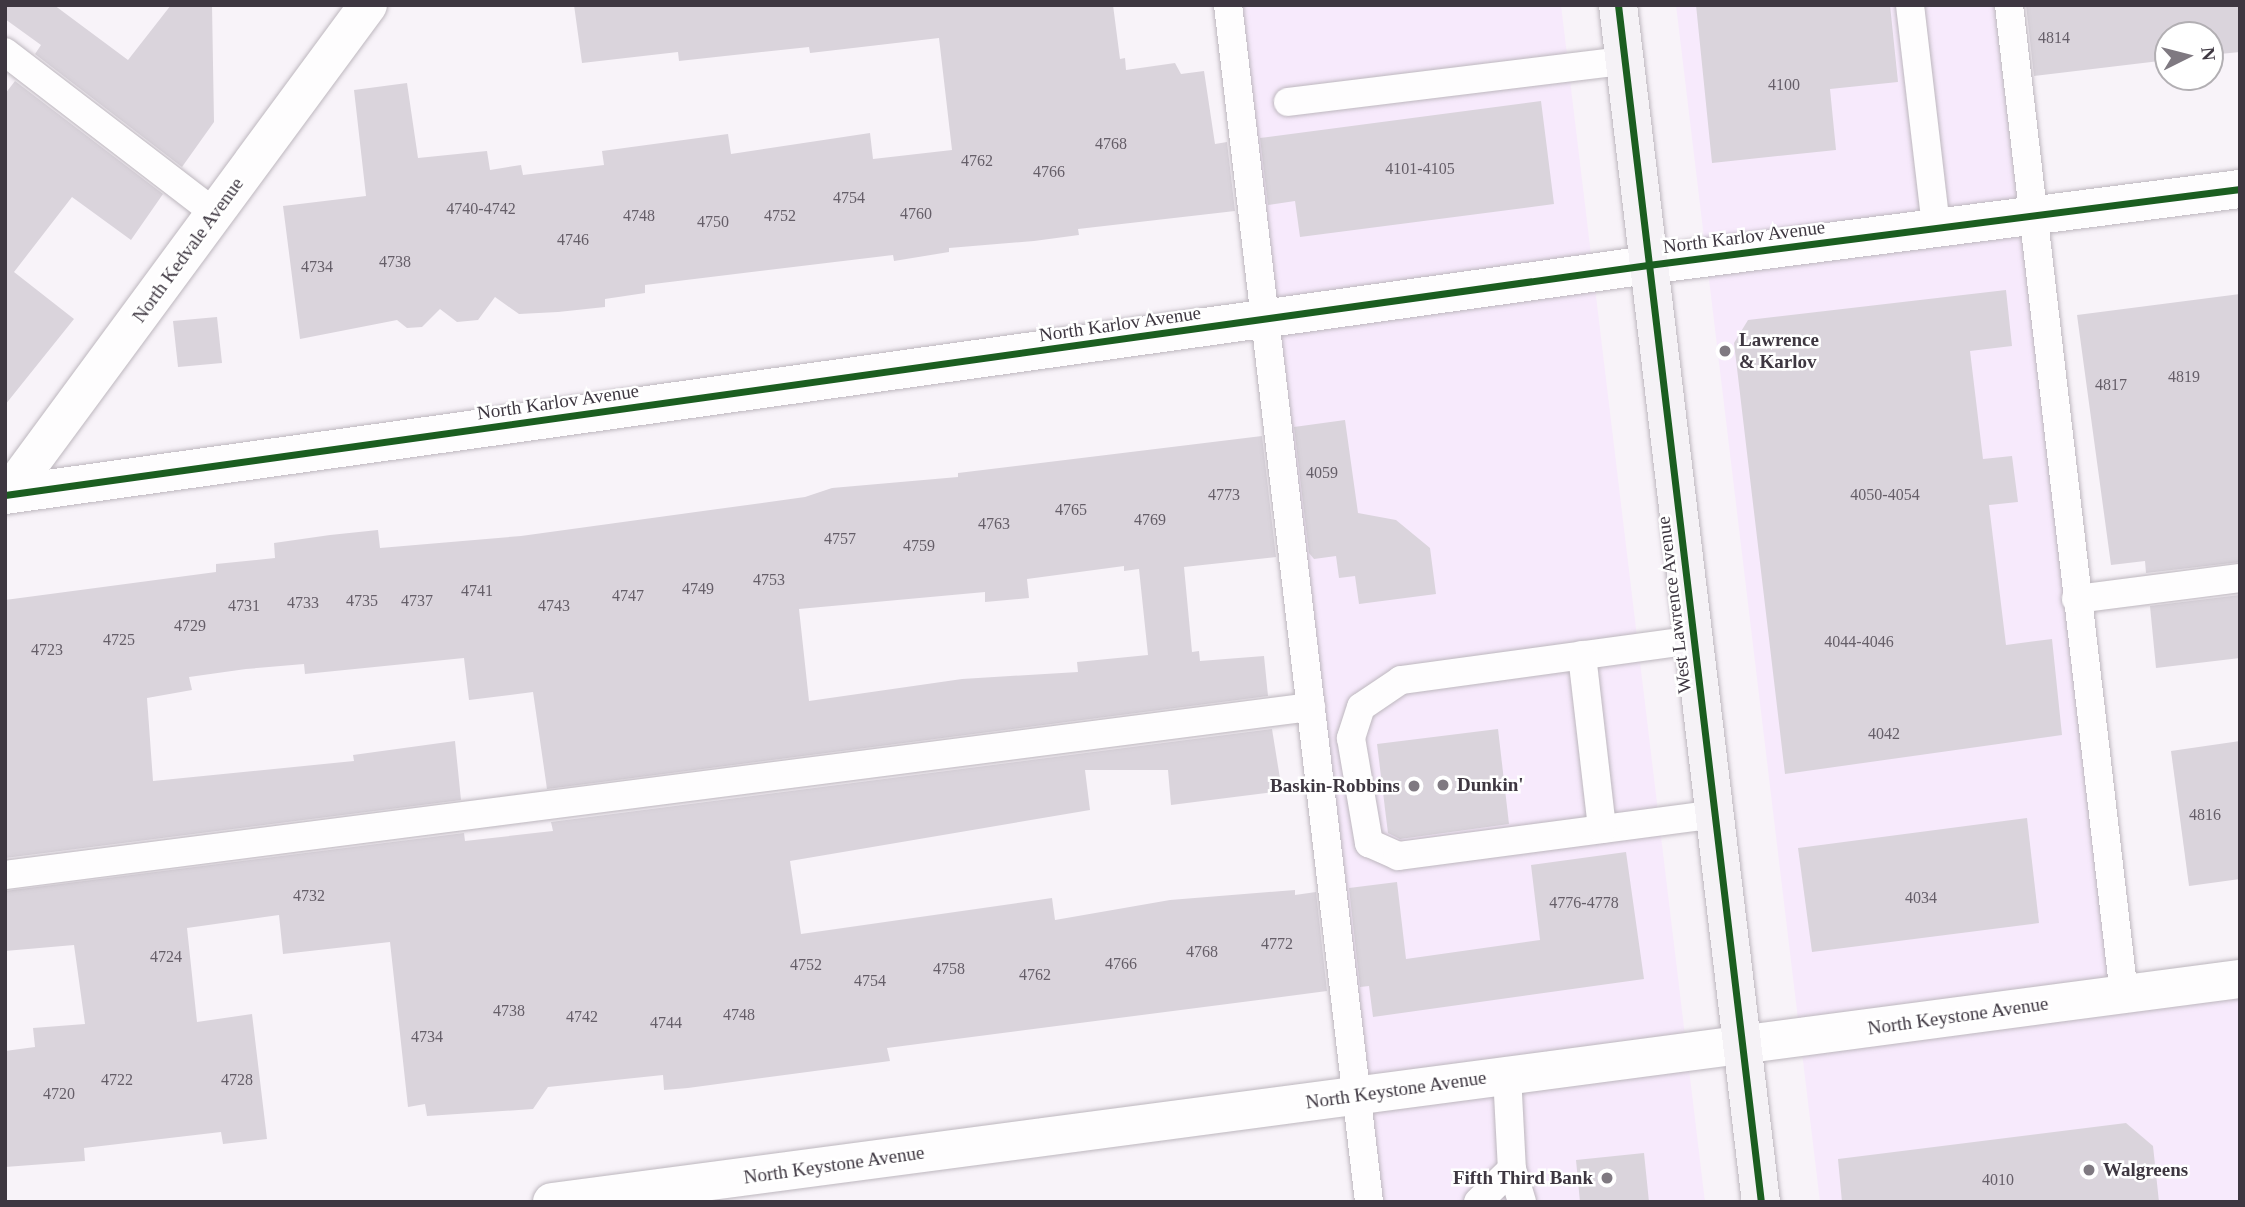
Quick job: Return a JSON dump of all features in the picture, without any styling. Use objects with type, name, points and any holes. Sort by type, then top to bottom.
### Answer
[{"type":"main road","name":"West Lawrence Avenue","points":[[1618,5],[1761,1202]]},
{"type":"street","name":"North Kedvale Avenue","points":[[7,495],[368,5]]},
{"type":"street","name":"North Karlov Avenue","points":[[7,495],[1648,265],[2240,189]]},
{"type":"street","name":"North Keystone Avenue","points":[[552,1202],[2240,979]]},
{"type":"lane","points":[[1228,5],[1369,1202]]},
{"type":"lane","points":[[1910,5],[1936,228]]},
{"type":"lane","points":[[2009,5],[2124,995]]},
{"type":"lane","points":[[5,52],[215,213]]},
{"type":"lane","points":[[1288,102],[1624,61]]},
{"type":"lane","points":[[2076,599],[2240,578]]},
{"type":"lane","points":[[1694,640],[1401,680],[1361,707],[1351,738],[1369,843],[1398,856],[1715,814]]},
{"type":"lane","points":[[1582,655],[1602,829]]},
{"type":"lane","points":[[5,875],[1311,707]]},
{"type":"lane","points":[[1507,1075],[1512,1169],[1522,1202]]},
{"type":"lane","points":[[1478,1202],[1512,1169]]},
{"type":"shaded area","points":[[1241,5],[1561,5],[1705,1202],[1372,1202]]},
{"type":"shaded area","points":[[1676,5],[1994,5],[2114,1009],[2240,995],[2240,1202],[1820,1202]]},
{"type":"building","points":[[5,5],[54,5],[128,60],[171,5],[212,5],[214,122],[182,167],[35,54],[41,45],[5,19]]},
{"type":"building","points":[[574,5],[1113,5],[1120,59],[1125,58],[1126,70],[1175,63],[1181,74],[1204,71],[1215,144],[1227,142],[1235,211],[1078,229],[1079,235],[949,248],[949,252],[894,261],[893,255],[645,285],[645,293],[605,299],[605,307],[519,314],[495,297],[478,320],[457,322],[440,309],[422,327],[407,328],[397,320],[300,339],[283,206],[366,196],[354,90],[407,83],[418,158],[487,151],[490,170],[521,165],[523,175],[604,165],[602,151],[728,134],[731,154],[870,133],[873,159],[952,150],[939,38],[810,53],[809,47],[679,61],[678,52],[582,63]]},
{"type":"building","points":[[1696,5],[1890,5],[1898,82],[1830,89],[1836,150],[1712,163]]},
{"type":"building","points":[[2026,5],[2240,5],[2240,52],[2224,54],[2224,21],[2154,21],[2154,62],[2034,76]]},
{"type":"building","points":[[15,81],[163,194],[131,240],[72,197],[14,272],[74,319],[5,405],[5,94]]},
{"type":"building","points":[[1541,101],[1554,204],[1300,237],[1295,201],[1268,205],[1260,138]]},
{"type":"building","points":[[2006,290],[2012,346],[1970,351],[1983,459],[2012,456],[2018,502],[1989,505],[2006,645],[2052,639],[2062,735],[1785,774],[1734,343],[1748,320]]},
{"type":"building","points":[[2240,294],[2240,562],[2146,573],[2145,561],[2111,565],[2077,315]]},
{"type":"building","points":[[217,317],[222,363],[178,367],[173,321]]},
{"type":"building","points":[[1345,420],[1358,513],[1396,520],[1430,548],[1436,594],[1359,604],[1355,576],[1339,578],[1336,556],[1314,559],[1309,553],[1294,427]]},
{"type":"building","points":[[1262,436],[1276,557],[1184,567],[1192,652],[1199,651],[1200,661],[1264,656],[1268,696],[547,789],[533,692],[469,700],[464,658],[305,674],[304,664],[246,669],[189,677],[192,690],[147,698],[153,781],[354,761],[353,755],[455,741],[461,800],[5,858],[5,600],[216,572],[216,564],[275,558],[274,543],[330,535],[378,530],[380,548],[521,536],[805,497],[832,488],[958,477],[958,473]],"holes":[[[1124,566],[1124,571],[1139,569],[1148,655],[1077,662],[1078,672],[962,679],[809,701],[799,609],[985,592],[985,602],[1029,598],[1027,579]]]},
{"type":"building","points":[[2240,595],[2240,658],[2156,668],[2150,606]]},
{"type":"building","points":[[1272,729],[1282,791],[1171,805],[1168,770],[1085,770],[1090,810],[790,861],[801,934],[1052,898],[1055,920],[1170,900],[1295,890],[1295,895],[1316,892],[1327,991],[887,1048],[890,1061],[688,1088],[664,1090],[663,1075],[548,1087],[533,1109],[427,1116],[425,1104],[408,1107],[390,942],[283,954],[279,915],[187,928],[197,1022],[252,1014],[267,1139],[223,1144],[221,1132],[84,1148],[85,1161],[5,1167],[5,1051],[35,1047],[33,1028],[85,1024],[74,945],[5,951],[5,891],[464,833],[465,841],[553,831],[551,822]]},
{"type":"building","name":"Dunkin'","points":[[1498,729],[1509,824],[1400,839],[1388,833],[1377,744]]},
{"type":"building","points":[[2240,741],[2240,879],[2189,886],[2171,751]]},
{"type":"building","points":[[2027,818],[2039,923],[1812,952],[1798,848]]},
{"type":"building","points":[[1626,852],[1644,979],[1373,1017],[1369,986],[1360,987],[1349,888],[1397,882],[1406,959],[1540,940],[1531,865]]},
{"type":"building","name":"Walgreens","points":[[2126,1123],[2153,1146],[2159,1202],[1842,1202],[1838,1159]]},
{"type":"building","name":"Fifth Third Bank","points":[[1644,1153],[1649,1202],[1580,1202],[1576,1160]]},
{"type":"cycle path","points":[[1618,5],[1761,1202]]},
{"type":"cycle path","points":[[5,495],[1648,265],[2240,189]]},
{"type":"place","name":"Lawrence & Karlov","points":[[1725,351]]},
{"type":"place","name":"Dunkin'","points":[[1443,785]]},
{"type":"place","name":"Baskin-Robbins","points":[[1414,786]]},
{"type":"place","name":"Walgreens","points":[[2089,1170]]},
{"type":"place","name":"Fifth Third Bank","points":[[1607,1178]]}]
